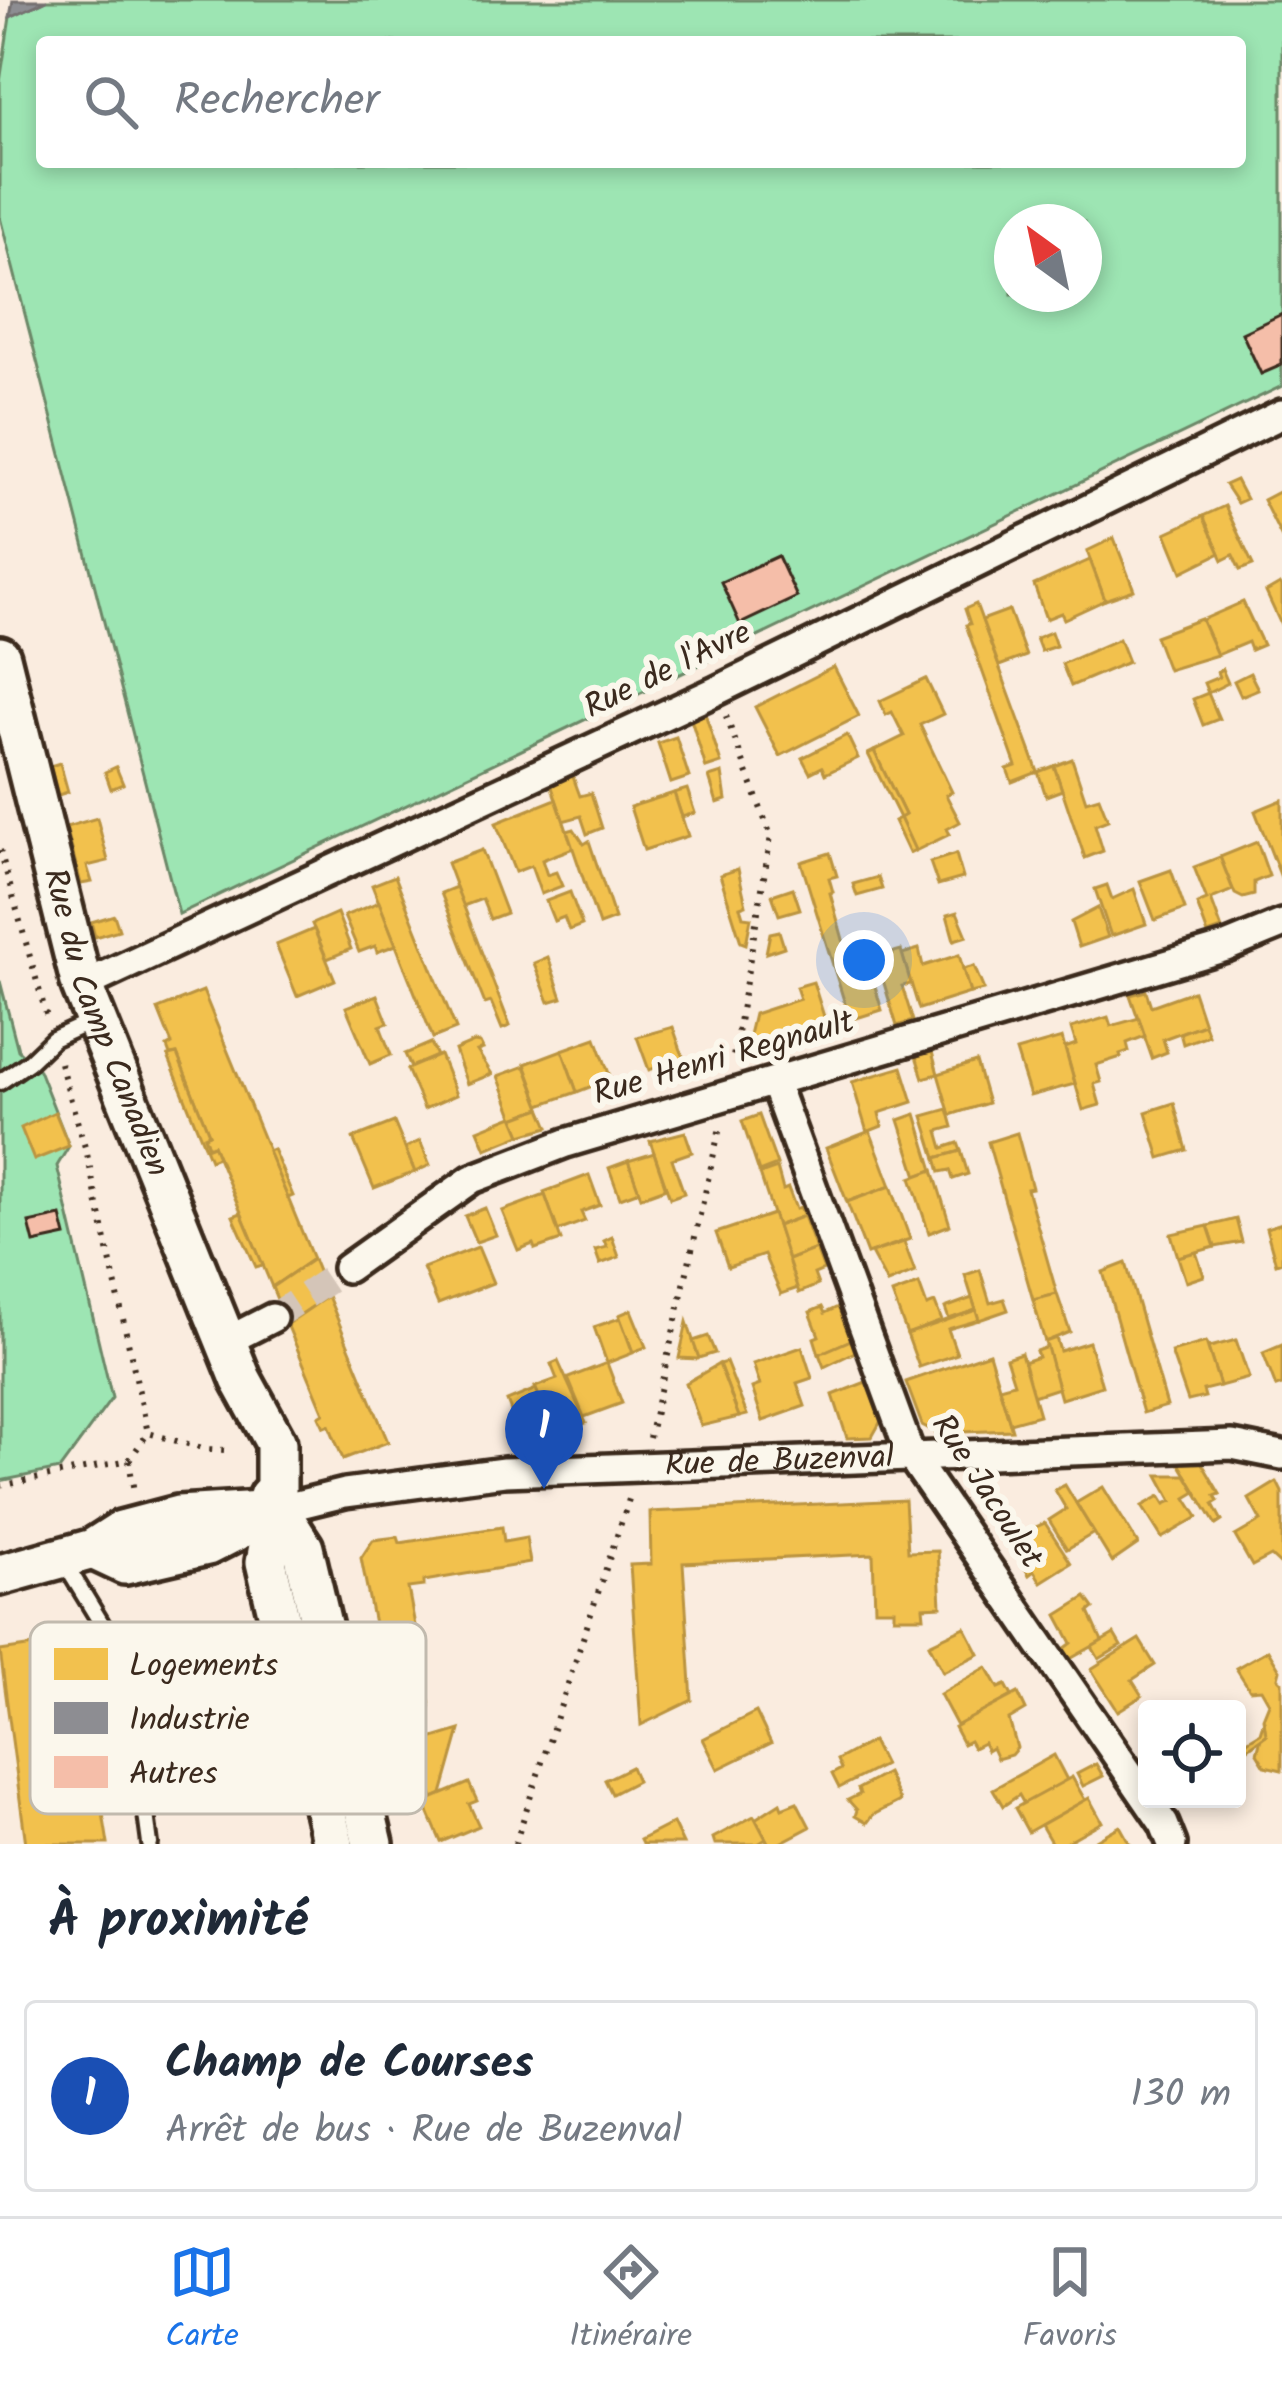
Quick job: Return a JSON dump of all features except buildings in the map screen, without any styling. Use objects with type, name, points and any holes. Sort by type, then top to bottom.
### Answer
[{"type":"main road","name":"Rue du Camp Canadien","points":[[0,657],[88,1003],[241,1379],[276,1443],[276,1510],[266,1562],[280,1622]]},
{"type":"main road","name":"Rue de Buzenval","points":[[0,1575],[178,1516],[276,1510]]},
{"type":"main road","points":[[276,1510],[304,1548],[321,1622]]},
{"type":"main road","name":"Rue du Camp Canadien","points":[[326,1814],[333,1844]]},
{"type":"main road","points":[[366,1814],[373,1844]]},
{"type":"street","name":"Rue de l'Avre","points":[[88,1003],[1282,414]]},
{"type":"street","name":"Rue Henri Regnault","points":[[347,1268],[472,1179],[566,1143],[1226,947],[1282,924]]},
{"type":"street","name":"Rue Jacoulet","points":[[774,1082],[910,1456],[1164,1824],[1172,1844]]},
{"type":"street","points":[[227,1341],[272,1318]]},
{"type":"street","name":"Rue de Buzenval","points":[[276,1510],[345,1493],[505,1472],[1232,1444],[1282,1455]]},
{"type":"lane","points":[[0,1082],[29,1062],[88,1003]]},
{"type":"lane","points":[[77,1553],[107,1622]]},
{"type":"lane","points":[[146,1814],[150,1844]]},
{"type":"path","points":[[515,1844],[649,1436],[731,1092],[731,1067],[771,836],[716,691]]},
{"type":"path","points":[[0,850],[87,1154],[148,1432],[129,1460],[0,1486]]},
{"type":"path","points":[[148,1432],[224,1450]]},
{"type":"green space","points":[[47,0],[1282,0],[1282,386],[179,914],[0,217],[0,82],[10,17]]},
{"type":"green space","points":[[0,981],[18,1050],[39,1070],[69,1146],[57,1166],[112,1398],[60,1469],[0,1481]]},
{"type":"tunnel","points":[[272,1318],[347,1268]]},
{"type":"place","name":"Champ de Courses","points":[[544,1489]]}]
